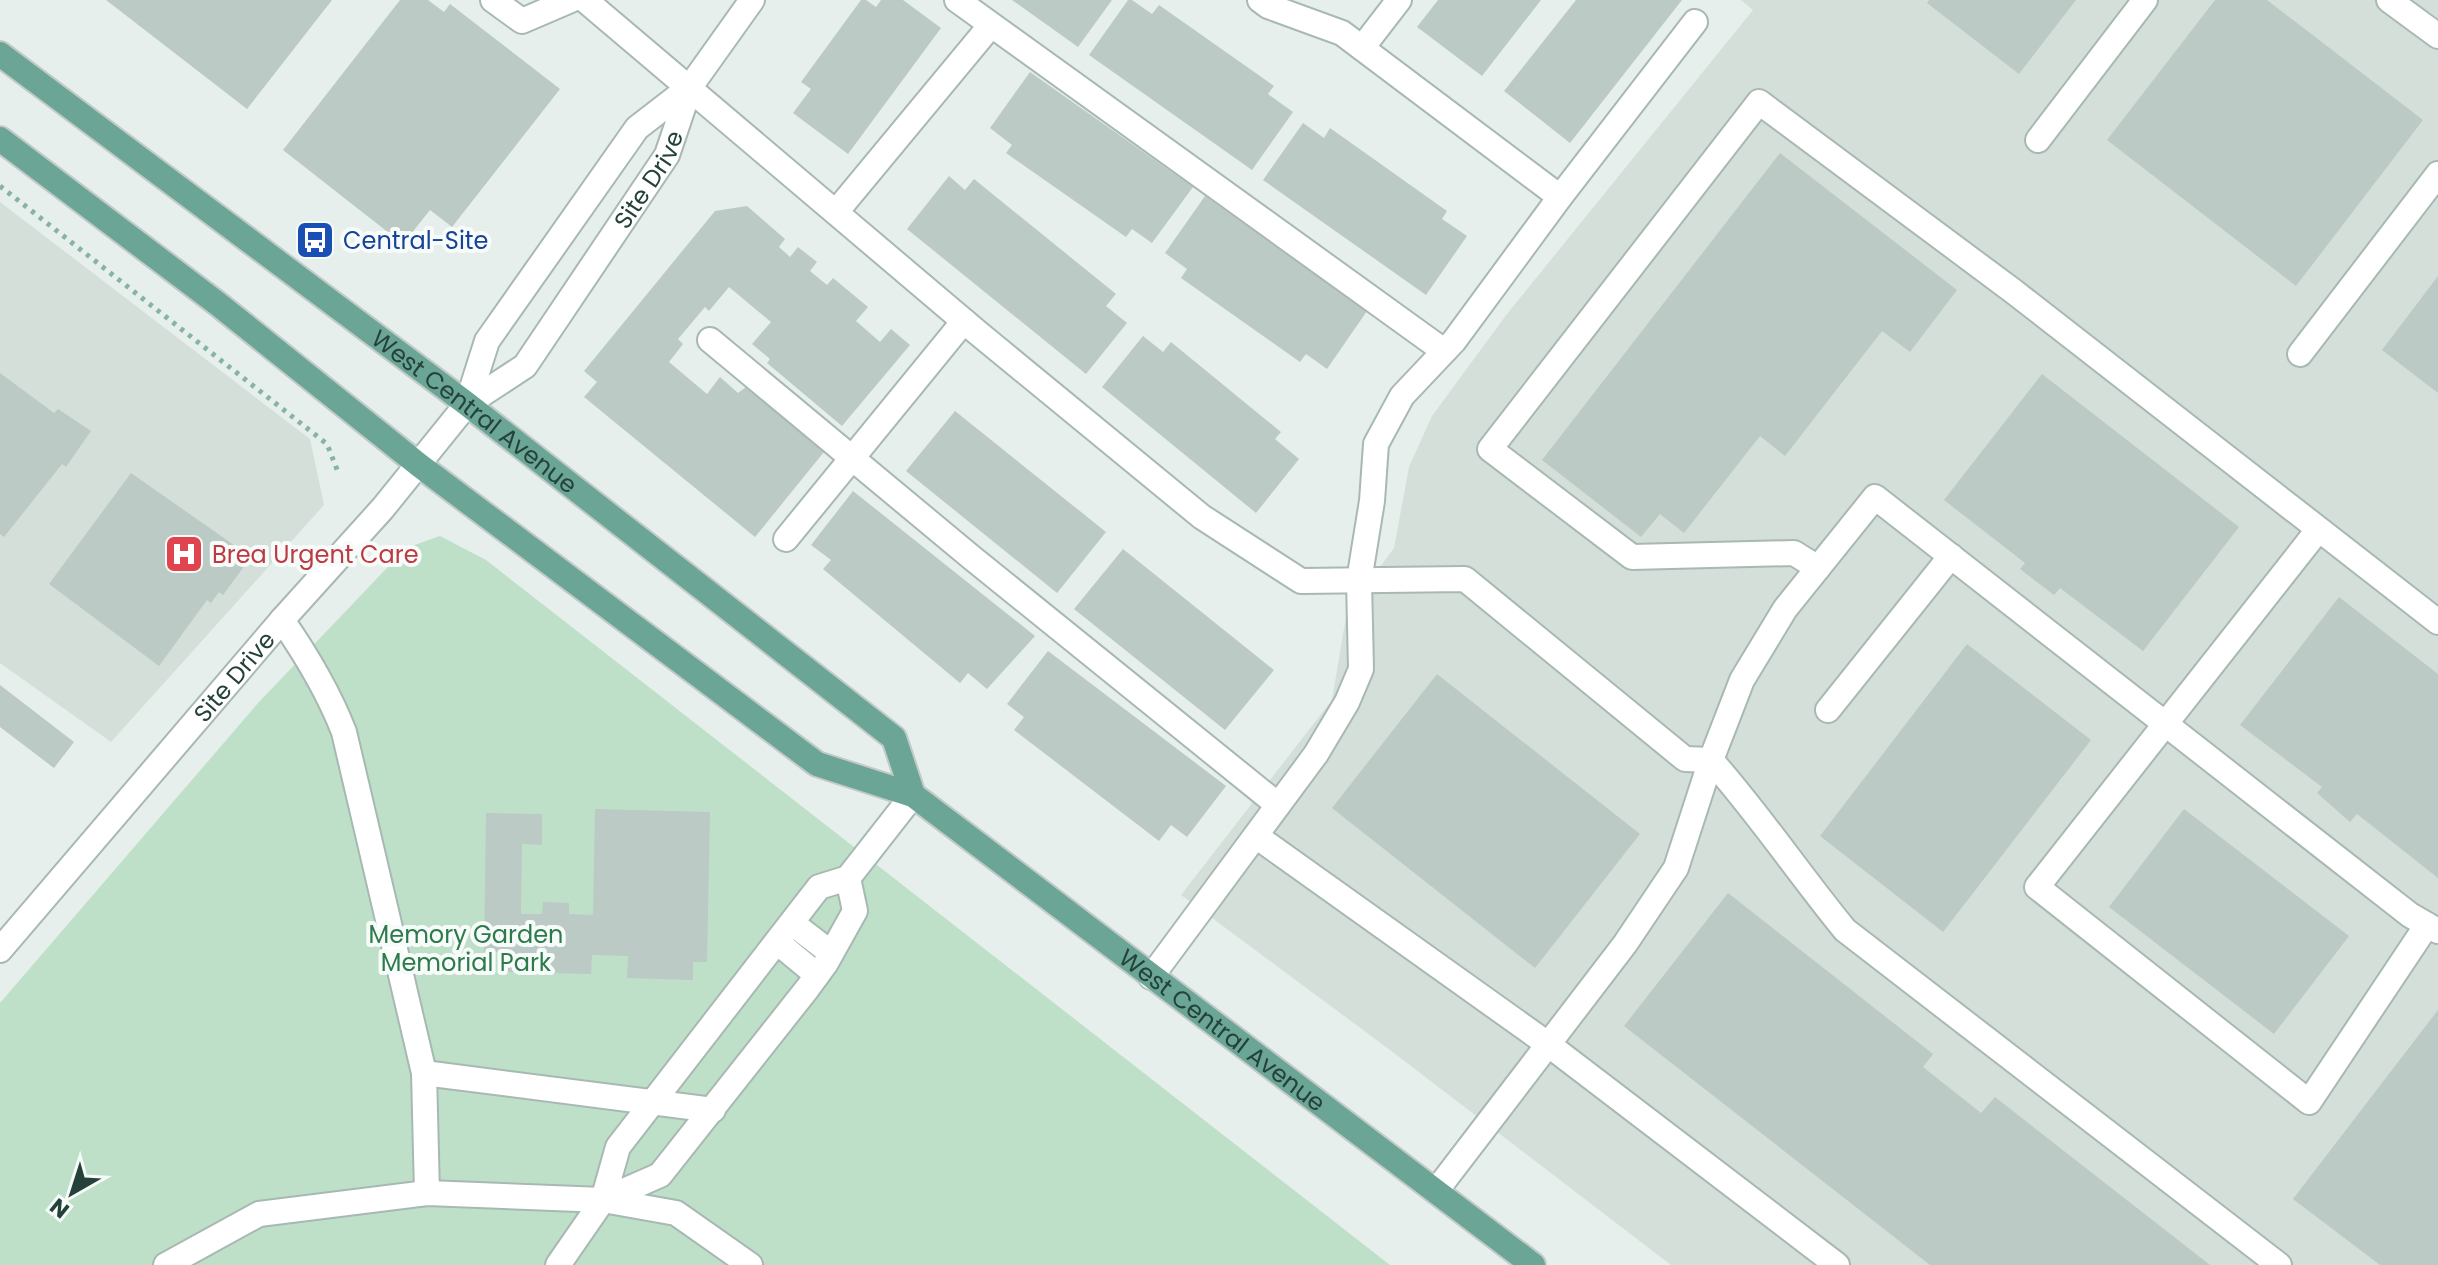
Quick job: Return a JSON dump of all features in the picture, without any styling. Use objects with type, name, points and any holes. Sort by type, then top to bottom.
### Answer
[{"type":"main road","name":"West Central Avenue","points":[[0,54],[467,404],[894,738],[913,795]]},
{"type":"main road","name":"West Central Avenue","points":[[0,139],[218,304],[419,465],[817,764],[913,795],[1533,1265]]},
{"type":"street","points":[[493,0],[522,21],[571,0]]},
{"type":"street","points":[[585,0],[964,321],[1202,517],[1301,581],[1465,579],[1685,759],[1711,760],[1750,804],[1805,883],[1845,930],[2279,1265]]},
{"type":"street","name":"Site Drive","points":[[0,950],[282,620],[383,508],[467,404],[525,366],[667,155],[690,87],[752,0]]},
{"type":"street","points":[[957,0],[1444,351]]},
{"type":"street","points":[[1260,0],[1268,6],[1342,33],[1560,197]]},
{"type":"street","points":[[1362,48],[1399,0]]},
{"type":"street","points":[[2038,140],[2145,0]]},
{"type":"street","points":[[2389,0],[2438,36]]},
{"type":"street","points":[[1151,977],[1316,754],[1347,702],[1361,669],[1359,581],[1372,501],[1376,444],[1402,396],[1444,351],[1695,22]]},
{"type":"street","points":[[836,212],[991,25]]},
{"type":"street","name":"Site Drive","points":[[467,404],[487,341],[637,128],[690,87]]},
{"type":"street","points":[[1818,568],[1794,553],[1632,557],[1490,449],[1759,102],[2013,291],[2438,622]]},
{"type":"street","points":[[2300,354],[2438,174]]},
{"type":"street","points":[[786,539],[964,321]]},
{"type":"street","points":[[710,340],[1031,607],[1278,805]]},
{"type":"street","points":[[1436,1191],[1625,944],[1676,868],[1711,760],[1742,680],[1785,609],[1875,497],[1951,556],[2166,724],[2410,915],[2432,928],[2309,1102],[2037,887],[2166,724],[2318,530]]},
{"type":"street","points":[[1828,710],[1951,556]]},
{"type":"street","points":[[282,620],[328,692],[344,732],[424,1073],[427,1193]]},
{"type":"street","points":[[558,1265],[603,1200],[618,1147],[819,887],[848,878],[913,795]]},
{"type":"street","points":[[1256,836],[1549,1045],[1837,1265]]},
{"type":"street","points":[[603,1200],[660,1175],[817,975],[855,911],[848,878]]},
{"type":"street","points":[[784,933],[831,953]]},
{"type":"street","points":[[784,933],[817,975]]},
{"type":"street","points":[[424,1073],[713,1110]]},
{"type":"street","points":[[166,1265],[259,1214],[427,1193],[603,1200],[676,1213],[750,1265]]},
{"type":"path","points":[[0,186],[327,444],[338,472]]},
{"type":"shaded area","points":[[1741,0],[2438,0],[2438,1265],[1671,1265],[1181,895],[1332,700],[1347,611],[1394,548],[1409,467],[1432,416],[1507,314],[1753,10]]},
{"type":"shaded area","points":[[0,202],[310,439],[324,505],[111,742],[0,663]]},
{"type":"green space","name":"Memory Garden Memorial Park","points":[[440,536],[486,560],[1390,1265],[0,1265],[0,1003],[259,702],[406,548]]},
{"type":"building","points":[[106,0],[332,0],[247,109]]},
{"type":"building","points":[[400,0],[428,0],[444,12],[450,4],[560,89],[452,227],[430,210],[403,244],[283,150]]},
{"type":"building","points":[[861,0],[876,7],[881,0],[903,0],[941,28],[848,154],[793,113],[811,89],[801,82]]},
{"type":"building","points":[[1012,0],[1112,0],[1078,47]]},
{"type":"building","points":[[1128,0],[1152,14],[1159,5],[1274,86],[1268,94],[1293,112],[1252,170],[1089,55]]},
{"type":"building","points":[[1438,0],[1541,0],[1482,76],[1417,27]]},
{"type":"building","points":[[1576,0],[1682,0],[1570,143],[1504,91]]},
{"type":"building","points":[[1929,0],[2076,0],[2019,74],[1927,3]]},
{"type":"building","points":[[2215,0],[2267,0],[2423,120],[2296,286],[2107,140]]},
{"type":"building","points":[[1030,72],[1193,187],[1152,243],[1132,229],[1126,237],[1006,153],[1012,145],[990,128]]},
{"type":"building","points":[[1303,123],[1324,138],[1330,128],[1447,211],[1442,219],[1467,236],[1426,295],[1263,180]]},
{"type":"building","points":[[1780,153],[1957,290],[1910,352],[1882,331],[1785,456],[1760,436],[1684,533],[1660,514],[1641,537],[1542,460]]},
{"type":"building","points":[[949,176],[965,190],[974,179],[1116,294],[1106,306],[1127,323],[1086,374],[907,229]]},
{"type":"building","points":[[1205,196],[1367,311],[1327,369],[1306,354],[1300,362],[1181,278],[1187,269],[1165,253]]},
{"type":"building","points":[[747,206],[785,239],[779,247],[790,257],[798,247],[817,262],[810,271],[827,285],[833,278],[868,307],[856,321],[880,342],[891,329],[910,345],[842,426],[767,363],[770,359],[752,344],[771,322],[729,287],[709,311],[705,307],[678,339],[683,344],[669,362],[707,394],[720,377],[738,393],[746,387],[824,452],[755,537],[584,397],[597,382],[584,371],[715,211]]},
{"type":"building","points":[[2438,276],[2438,393],[2382,350]]},
{"type":"building","points":[[1143,336],[1163,352],[1171,342],[1281,432],[1275,439],[1299,459],[1256,513],[1102,387]]},
{"type":"building","points":[[0,373],[54,413],[58,409],[91,431],[66,467],[62,464],[4,537],[0,534]]},
{"type":"building","points":[[2042,374],[2239,527],[2143,651],[2060,588],[2054,595],[2020,569],[2025,563],[1944,500]]},
{"type":"building","points":[[955,411],[1106,532],[1057,593],[906,471]]},
{"type":"building","points":[[131,473],[251,557],[223,595],[219,592],[211,603],[207,600],[159,666],[49,584]]},
{"type":"building","points":[[853,491],[1035,636],[987,689],[968,673],[960,683],[823,569],[831,560],[811,545]]},
{"type":"building","points":[[1123,549],[1274,670],[1225,730],[1074,609]]},
{"type":"building","points":[[2339,597],[2438,674],[2438,878],[2357,814],[2350,822],[2317,793],[2322,787],[2240,725]]},
{"type":"building","points":[[1967,644],[2091,740],[1943,932],[1820,836]]},
{"type":"building","points":[[1048,651],[1226,786],[1187,837],[1171,825],[1159,841],[1014,730],[1024,717],[1007,704]]},
{"type":"building","points":[[1437,674],[1640,834],[1535,968],[1332,808]]},
{"type":"building","points":[[0,685],[74,742],[54,768],[0,727]]},
{"type":"building","points":[[595,809],[710,812],[707,962],[693,962],[693,980],[627,978],[628,956],[592,955],[591,974],[508,972],[509,952],[484,952],[486,813],[542,814],[542,845],[522,844],[521,914],[542,914],[543,902],[569,903],[569,914],[593,915]]},
{"type":"building","points":[[2184,809],[2349,936],[2274,1034],[2109,907]]},
{"type":"building","points":[[1728,893],[1933,1054],[1923,1067],[1981,1113],[1995,1097],[2210,1265],[1930,1265],[1624,1026]]},
{"type":"building","points":[[2438,1010],[2438,1265],[2380,1265],[2293,1199]]},
{"type":"place","name":"Central-Site","points":[[315,240]]},
{"type":"place","name":"Brea Urgent Care","points":[[184,554]]}]
